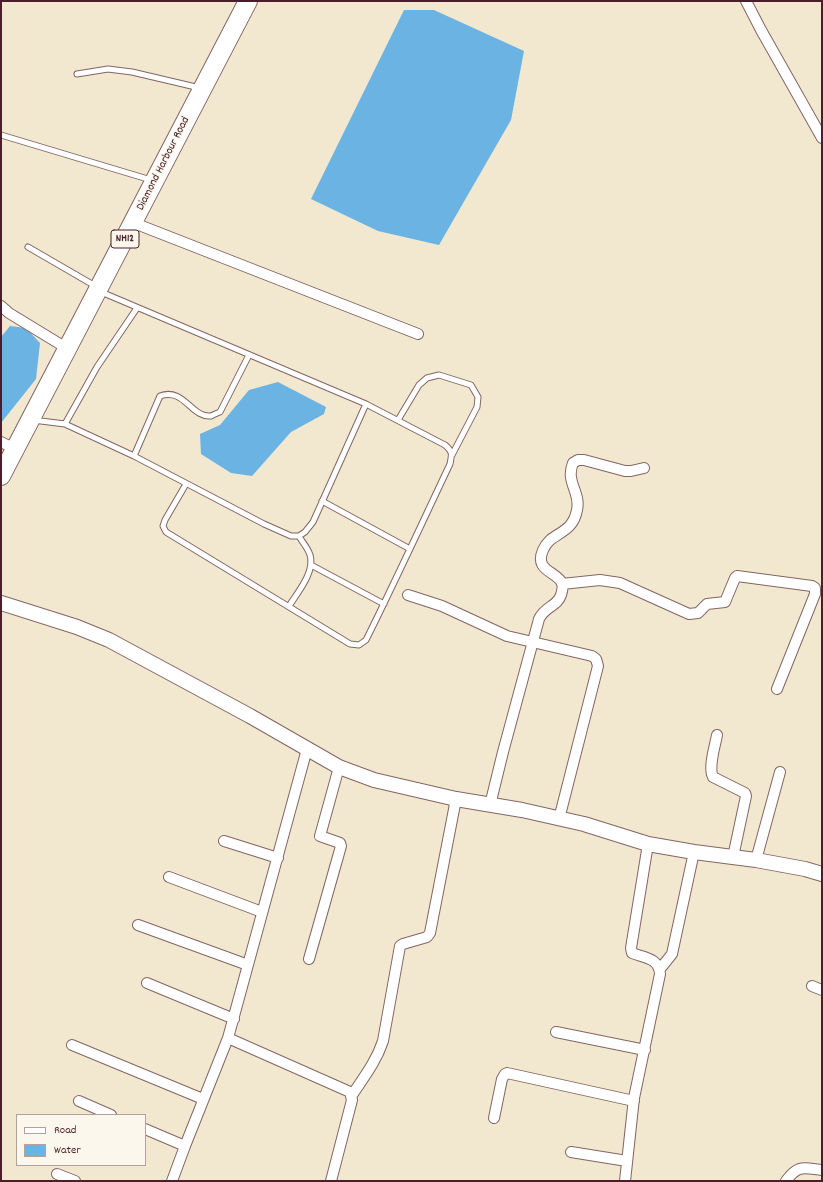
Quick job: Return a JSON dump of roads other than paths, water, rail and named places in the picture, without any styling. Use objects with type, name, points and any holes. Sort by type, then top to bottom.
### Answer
[{"type":"highway","name":"Diamond Harbour Road","points":[[1,476],[8,445],[31,420],[248,1]]},
{"type":"main road","points":[[1,602],[77,627],[109,640],[250,716],[339,767],[374,780],[584,824],[648,844],[756,860],[805,869],[822,874]]},
{"type":"street","points":[[746,1],[822,138]]},
{"type":"street","points":[[134,223],[418,334]]},
{"type":"street","points":[[1,306],[9,313],[68,349]]},
{"type":"street","points":[[644,468],[625,471],[584,460],[578,460],[573,463],[570,475],[577,497],[577,511],[570,527],[547,543],[543,549],[541,559],[542,564],[562,584],[596,580],[613,582],[689,614],[698,613],[707,604],[725,602],[737,576],[814,587],[816,590],[815,594],[777,689]]},
{"type":"street","points":[[490,805],[532,641],[541,614],[544,610],[558,602],[562,584]]},
{"type":"street","points":[[408,595],[442,606],[507,636],[592,656],[596,659],[598,666],[559,819]]},
{"type":"street","points":[[716,735],[711,768],[712,774],[714,777],[745,793],[746,796],[733,857]]},
{"type":"street","points":[[172,1181],[234,1019],[307,749]]},
{"type":"street","points":[[309,959],[341,846],[340,843],[320,836],[339,767]]},
{"type":"street","points":[[756,860],[780,772]]},
{"type":"street","points":[[331,1181],[352,1095],[372,1066],[383,1041],[400,946],[427,937],[430,933],[456,798]]},
{"type":"street","points":[[224,841],[278,858]]},
{"type":"street","points":[[625,1181],[634,1101],[660,974],[660,969],[656,962],[632,953],[631,948],[648,844]]},
{"type":"street","points":[[660,969],[672,954],[694,852]]},
{"type":"street","points":[[169,877],[262,912]]},
{"type":"street","points":[[138,925],[248,965]]},
{"type":"street","points":[[147,983],[234,1019]]},
{"type":"street","points":[[812,986],[822,990]]},
{"type":"street","points":[[556,1032],[645,1050]]},
{"type":"street","points":[[228,1038],[350,1092],[352,1095]]},
{"type":"street","points":[[72,1045],[204,1099]]},
{"type":"street","points":[[494,1118],[502,1079],[504,1074],[507,1073],[634,1101]]},
{"type":"street","points":[[79,1101],[109,1114]]},
{"type":"street","points":[[146,1130],[185,1146]]},
{"type":"street","points":[[571,1152],[627,1161]]},
{"type":"street","points":[[786,1181],[792,1172],[797,1169],[804,1168],[822,1170]]},
{"type":"street","points":[[57,1174],[75,1181]]},
{"type":"lane","points":[[77,74],[108,69],[132,72],[203,88]]},
{"type":"lane","points":[[1,135],[156,181]]},
{"type":"lane","points":[[28,247],[98,289],[137,308],[366,404],[445,445],[450,449],[452,455]]},
{"type":"lane","points":[[65,424],[97,367],[137,308]]},
{"type":"lane","points":[[134,456],[160,396],[167,393],[176,395],[202,414],[210,416],[220,412],[249,355]]},
{"type":"lane","points":[[186,484],[165,520],[163,526],[166,532],[350,644],[359,645],[366,640],[400,572],[450,464],[452,455],[477,407],[478,396],[471,385],[439,375],[427,378],[419,385],[398,420]]},
{"type":"lane","points":[[31,420],[65,424],[134,456],[264,524],[291,536],[299,536],[305,532],[313,522],[366,404]]},
{"type":"lane","points":[[322,501],[410,549]]},
{"type":"lane","points":[[289,606],[307,575],[311,565],[310,555],[299,536]]},
{"type":"lane","points":[[311,565],[384,604]]},
{"type":"water","points":[[404,10],[434,10],[524,51],[511,120],[439,245],[378,231],[311,199]]},
{"type":"water","points":[[10,326],[26,328],[40,343],[36,379],[1,423],[1,337]]},
{"type":"water","points":[[278,382],[326,407],[324,414],[291,432],[252,476],[231,473],[201,454],[200,434],[220,425],[249,390]]}]
